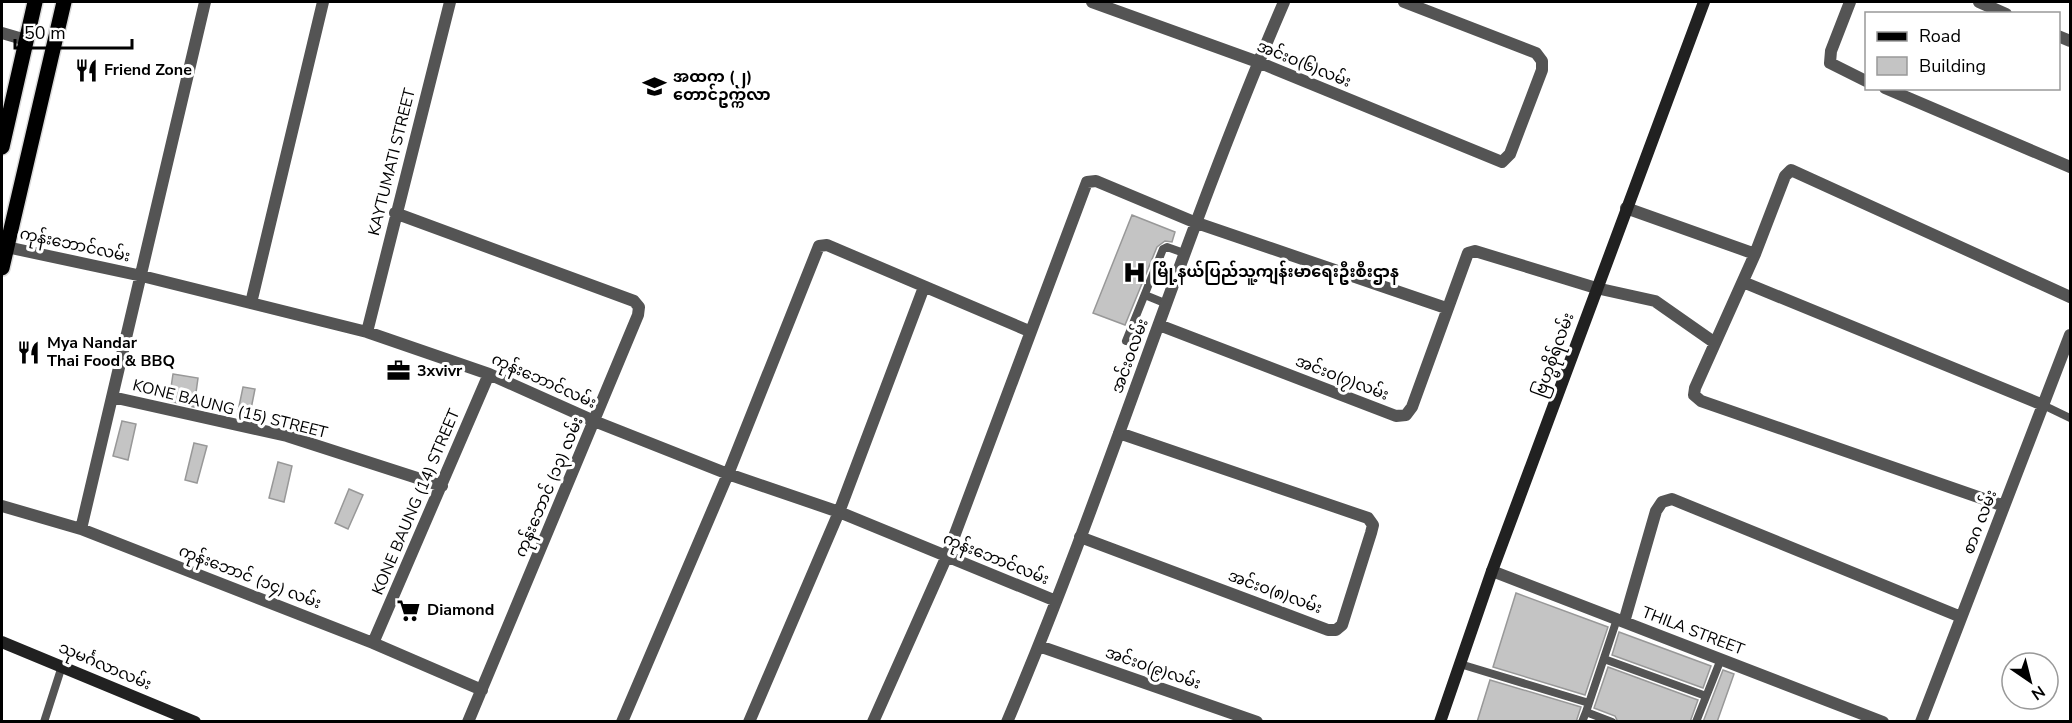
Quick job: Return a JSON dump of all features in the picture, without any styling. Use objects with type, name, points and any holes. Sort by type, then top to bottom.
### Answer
[{"type":"main road","points":[[2,147],[35,2]]},
{"type":"main road","points":[[2,268],[4,247],[64,2]]},
{"type":"main road","name":"ဗြဟ္မစိုရ်လမ်း","points":[[1440,722],[1492,571],[1704,2]]},
{"type":"main road","name":"သုမင်္ဂလာလမ်း","points":[[2,642],[195,722]]},
{"type":"street","points":[[81,529],[205,2]]},
{"type":"street","points":[[251,303],[323,2]]},
{"type":"street","name":"KAYTUMATI STREET","points":[[367,332],[395,213],[450,2]]},
{"type":"street","name":"အင်းဝ(၆)လမ်း","points":[[1092,2],[1258,62],[1502,162],[1510,154],[1542,70],[1542,61],[1536,52],[1404,2]]},
{"type":"street","name":"အင်းဝလမ်း","points":[[1006,722],[1056,601],[1167,304],[1194,222],[1284,2]]},
{"type":"street","points":[[1850,2],[1830,51],[1830,63],[1865,80]]},
{"type":"street","points":[[1979,2],[2002,12]]},
{"type":"street","points":[[2,33],[26,40]]},
{"type":"street","points":[[1890,90],[2070,167]]},
{"type":"street","points":[[2004,506],[1701,400],[1694,395],[1695,388],[1755,254],[1785,176],[1791,170],[2070,297]]},
{"type":"street","points":[[873,722],[946,558],[1029,331],[1088,182],[1096,181],[1194,222],[1446,308]]},
{"type":"street","points":[[1626,208],[1755,254]]},
{"type":"street","name":"ကုန်းဘောင် (၁၃) လမ်း","points":[[395,213],[634,301],[639,307],[638,315],[468,722]]},
{"type":"street","points":[[622,722],[728,474],[819,246],[827,245],[1029,331]]},
{"type":"street","name":"ကုန်းဘောင်လမ်း","points":[[4,247],[142,276],[367,332],[489,374],[594,421],[728,474],[839,512],[946,558],[1056,601]]},
{"type":"street","name":"အင်းဝ(၇)လမ်း","points":[[1159,325],[1396,416],[1406,415],[1412,407],[1468,252],[1475,251],[1596,288]]},
{"type":"street","points":[[1743,282],[2043,405]]},
{"type":"street","points":[[749,722],[839,512],[924,287]]},
{"type":"street","points":[[1596,288],[1655,301],[1715,343]]},
{"type":"street","name":"စာဂ လမ်း","points":[[1922,722],[2070,335]]},
{"type":"street","name":"KONE BAUNG (14) STREET","points":[[373,643],[489,374]]},
{"type":"street","name":"KONE BAUNG (15) STREET","points":[[112,398],[287,436],[442,486]]},
{"type":"street","name":"အင်းဝ(၈)လမ်း","points":[[1080,537],[1328,630],[1336,630],[1342,625],[1373,525],[1368,518],[1119,433]]},
{"type":"street","points":[[1620,620],[1656,511],[1662,502],[1672,499],[1961,617]]},
{"type":"street","name":"ကုန်းဘောင် (၁၄) လမ်း","points":[[2,506],[81,529],[373,643],[482,690]]},
{"type":"street","name":"THILA STREET","points":[[1492,571],[1883,722]]},
{"type":"street","name":"အင်းဝ(၉)လမ်း","points":[[1039,646],[1257,722]]},
{"type":"lane","points":[[1126,341],[1163,249],[1167,247],[1184,253]]},
{"type":"lane","points":[[1145,295],[1167,304]]},
{"type":"lane","points":[[2043,405],[2070,418]]},
{"type":"lane","points":[[1582,722],[1620,620]]},
{"type":"lane","points":[[1604,658],[1706,696]]},
{"type":"lane","points":[[1696,722],[1721,659]]},
{"type":"lane","points":[[1460,664],[1589,703]]},
{"type":"lane","points":[[44,722],[62,666]]},
{"type":"lane","points":[[1586,712],[1612,722]]},
{"type":"building","name":"မြို့နယ်ပြည်သူ့ကျန်းမာရေးဦးစီးဌာန","points":[[1132,215],[1175,232],[1172,242],[1165,241],[1157,247],[1125,325],[1093,313]]},
{"type":"building","points":[[173,374],[198,378],[194,407],[169,401]]},
{"type":"building","points":[[243,387],[255,389],[249,419],[237,416]]},
{"type":"building","points":[[122,421],[136,424],[128,460],[113,456]]},
{"type":"building","points":[[194,443],[207,446],[197,483],[185,480]]},
{"type":"building","points":[[278,462],[292,466],[284,502],[269,498]]},
{"type":"building","points":[[349,489],[363,495],[348,529],[335,523]]},
{"type":"building","points":[[1516,593],[1608,627],[1585,695],[1493,667]]},
{"type":"building","points":[[1619,632],[1711,666],[1703,688],[1612,655]]},
{"type":"building","points":[[1608,667],[1698,700],[1690,722],[1618,722],[1615,716],[1594,708]]},
{"type":"building","points":[[1723,670],[1734,674],[1717,722],[1703,722]]},
{"type":"building","points":[[1490,680],[1581,707],[1576,722],[1477,722]]},
{"type":"place","name":"Friend Zone","points":[[86,70]]},
{"type":"place","name":"အထက (၂) တောင်ဥက္ကလာ","points":[[655,86]]},
{"type":"place","name":"မြို့နယ်ပြည်သူ့ကျန်းမာရေးဦးစီးဌာန","points":[[1134,272]]},
{"type":"place","name":"Mya Nandar Thai Food & BBQ","points":[[29,352]]},
{"type":"place","name":"3xvivr","points":[[399,371]]},
{"type":"place","name":"Diamond","points":[[409,610]]}]
